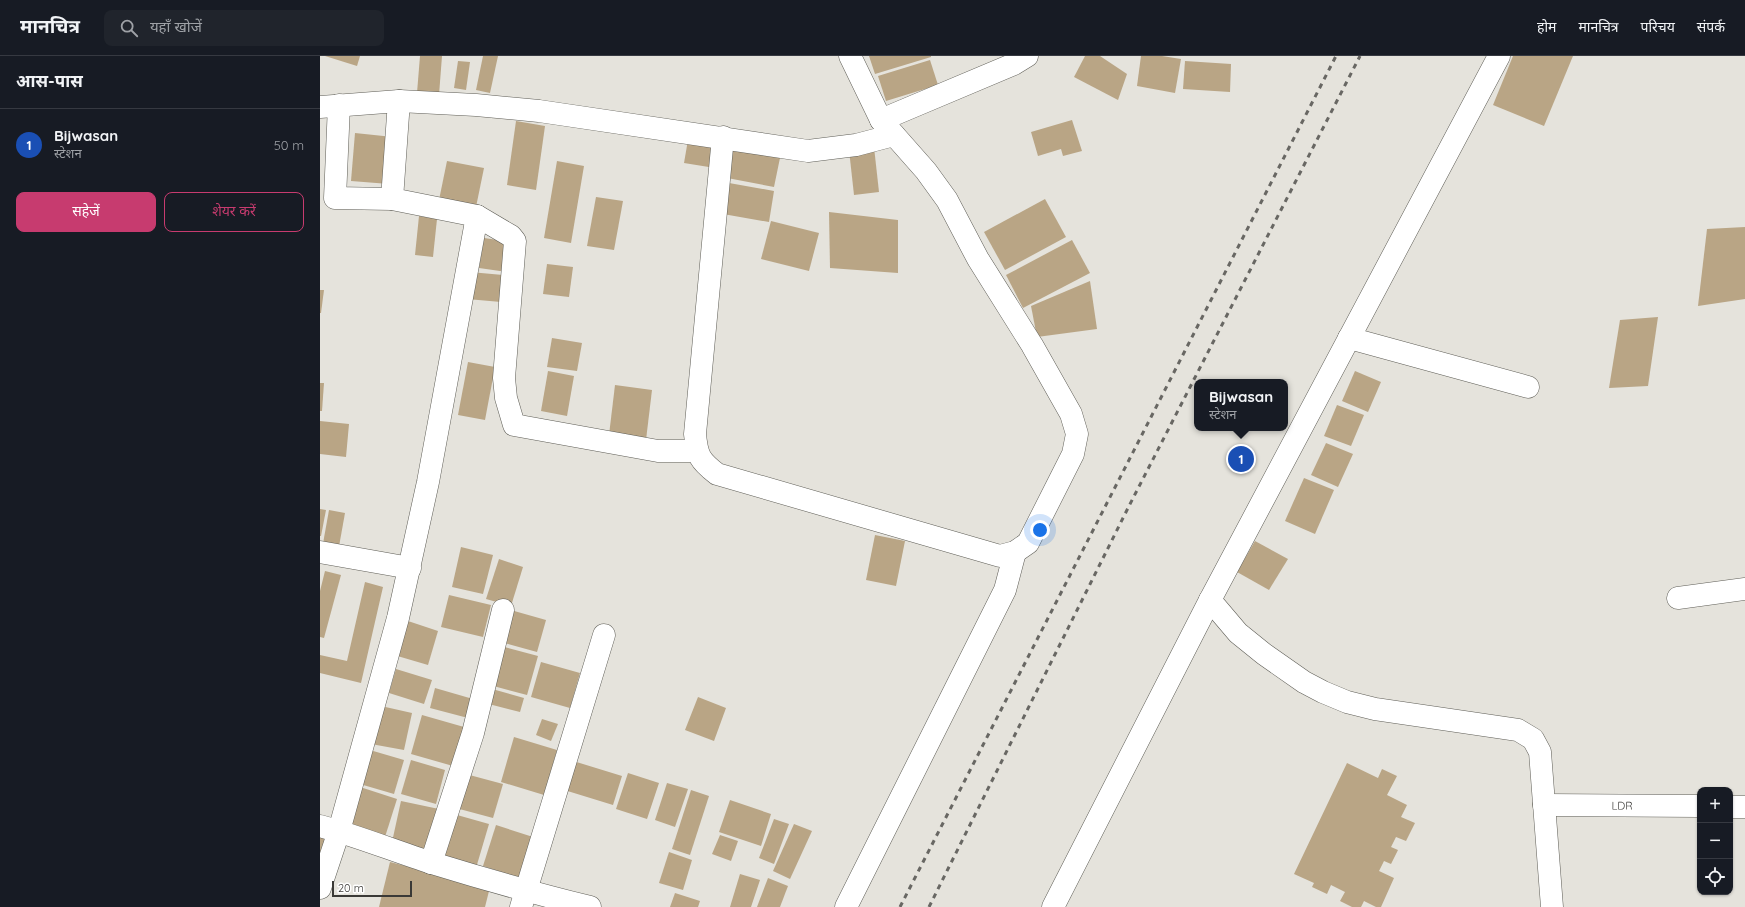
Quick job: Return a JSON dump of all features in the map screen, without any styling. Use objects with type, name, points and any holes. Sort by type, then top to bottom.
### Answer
[{"type":"street","points":[[723,137],[695,434],[696,451],[703,464],[717,474],[1000,556],[1015,552],[1028,542],[1072,454],[1077,434],[1071,414],[1032,345],[978,259],[947,200],[926,171],[888,128],[850,56]]},
{"type":"street","points":[[696,451],[658,451],[514,425],[506,398],[504,378],[515,241],[512,236],[477,216],[392,199],[335,198],[329,106],[399,101],[476,105],[539,111],[808,150],[856,145],[1027,56]]},
{"type":"street","points":[[1053,907],[1210,600],[1499,56]]},
{"type":"street","points":[[392,199],[399,101]]},
{"type":"street","points":[[320,888],[330,828],[398,618],[410,568],[428,482],[477,216]]},
{"type":"street","points":[[1350,338],[1528,387]]},
{"type":"street","points":[[320,552],[410,568]]},
{"type":"street","points":[[846,907],[1005,590],[1015,552]]},
{"type":"street","points":[[1678,598],[1745,589]]},
{"type":"street","points":[[1210,600],[1238,633],[1264,654],[1304,682],[1346,702],[1376,710],[1518,730],[1533,739],[1540,752],[1552,907]]},
{"type":"street","points":[[431,863],[473,733],[503,610]]},
{"type":"street","points":[[523,899],[604,635]]},
{"type":"street","name":"LDR","points":[[1544,805],[1697,806]]},
{"type":"street","points":[[1733,807],[1745,807]]},
{"type":"street","points":[[330,828],[431,863],[523,899],[590,907]]},
{"type":"building","points":[[325,56],[360,56],[357,66]]},
{"type":"building","points":[[420,56],[442,56],[439,95],[417,93]]},
{"type":"building","points":[[483,56],[498,56],[490,93],[476,90]]},
{"type":"building","points":[[869,56],[931,56],[931,57],[875,74]]},
{"type":"building","points":[[1085,56],[1100,56],[1127,74],[1118,100],[1074,77]]},
{"type":"building","points":[[1141,56],[1162,56],[1181,59],[1175,93],[1137,86]]},
{"type":"building","points":[[1513,56],[1573,56],[1544,126],[1493,105]]},
{"type":"building","points":[[930,60],[938,85],[886,101],[878,76]]},
{"type":"building","points":[[458,61],[470,62],[466,90],[454,88]]},
{"type":"building","points":[[1185,61],[1231,64],[1230,92],[1183,89]]},
{"type":"building","points":[[1072,120],[1082,151],[1063,156],[1061,149],[1038,156],[1031,132]]},
{"type":"building","points":[[516,121],[545,126],[536,190],[507,185]]},
{"type":"building","points":[[355,133],[393,137],[389,184],[351,181]]},
{"type":"building","points":[[689,134],[719,139],[715,168],[684,163]]},
{"type":"building","points":[[729,143],[781,153],[774,187],[722,177]]},
{"type":"building","points":[[874,147],[879,192],[854,195],[849,150]]},
{"type":"building","points":[[447,161],[484,168],[476,207],[439,200]]},
{"type":"building","points":[[557,161],[584,166],[571,243],[544,238]]},
{"type":"building","points":[[729,183],[774,191],[769,222],[723,214]]},
{"type":"building","points":[[596,197],[623,201],[614,250],[587,246]]},
{"type":"building","points":[[1045,199],[1066,237],[1005,270],[984,232]]},
{"type":"building","points":[[829,212],[898,220],[898,273],[830,268]]},
{"type":"building","points":[[419,216],[437,219],[433,257],[415,255]]},
{"type":"building","points":[[771,221],[819,233],[809,271],[761,259]]},
{"type":"building","points":[[1745,227],[1745,299],[1698,306],[1707,229]]},
{"type":"building","points":[[484,238],[512,242],[507,272],[479,268]]},
{"type":"building","points":[[1072,240],[1090,273],[1023,308],[1006,275]]},
{"type":"building","points":[[547,264],[573,267],[569,297],[543,294]]},
{"type":"building","points":[[470,272],[503,275],[501,302],[467,299]]},
{"type":"building","points":[[1090,281],[1097,329],[1037,337],[1031,306]]},
{"type":"building","points":[[320,290],[324,290],[321,313],[320,313]]},
{"type":"building","points":[[1658,317],[1648,386],[1609,388],[1620,320]]},
{"type":"building","points":[[552,338],[582,343],[577,371],[547,367]]},
{"type":"building","points":[[468,362],[495,367],[485,420],[458,415]]},
{"type":"building","points":[[548,371],[574,376],[567,416],[541,411]]},
{"type":"building","points":[[1355,371],[1381,382],[1368,412],[1342,401]]},
{"type":"building","points":[[320,383],[324,383],[322,411],[320,411]]},
{"type":"building","points":[[615,385],[652,390],[646,440],[609,435]]},
{"type":"building","points":[[1337,405],[1364,415],[1351,446],[1324,436]]},
{"type":"building","points":[[320,421],[349,424],[346,457],[320,454]]},
{"type":"building","points":[[1326,443],[1353,454],[1338,487],[1311,475]]},
{"type":"building","points":[[1304,478],[1334,490],[1315,534],[1285,521]]},
{"type":"building","points":[[320,509],[326,510],[321,536],[320,536]]},
{"type":"building","points":[[329,510],[345,513],[338,552],[322,549]]},
{"type":"building","points":[[875,535],[905,541],[896,586],[866,580]]},
{"type":"building","points":[[1255,541],[1288,559],[1269,590],[1237,572]]},
{"type":"building","points":[[461,547],[493,555],[483,594],[452,587]]},
{"type":"building","points":[[499,559],[523,567],[511,606],[486,599]]},
{"type":"building","points":[[325,571],[341,575],[324,638],[320,637],[320,591]]},
{"type":"building","points":[[365,582],[383,587],[361,683],[320,673],[320,655],[347,661]]},
{"type":"building","points":[[449,595],[491,605],[483,637],[441,627]]},
{"type":"building","points":[[507,609],[546,620],[537,652],[497,641]]},
{"type":"building","points":[[405,620],[438,631],[428,665],[394,655]]},
{"type":"building","points":[[497,645],[538,656],[527,695],[486,684]]},
{"type":"building","points":[[541,662],[580,673],[570,708],[531,697]]},
{"type":"building","points":[[396,669],[432,680],[424,704],[389,693]]},
{"type":"building","points":[[485,687],[524,698],[520,712],[481,702]]},
{"type":"building","points":[[435,688],[473,699],[468,718],[430,708]]},
{"type":"building","points":[[698,697],[726,708],[714,741],[685,730]]},
{"type":"building","points":[[381,706],[412,713],[404,750],[371,744]]},
{"type":"building","points":[[422,715],[464,727],[453,766],[411,754]]},
{"type":"building","points":[[542,719],[558,724],[551,741],[536,735]]},
{"type":"building","points":[[514,737],[557,750],[544,795],[501,782]]},
{"type":"building","points":[[363,748],[404,760],[394,794],[353,782]]},
{"type":"building","points":[[411,760],[445,770],[436,804],[401,794]]},
{"type":"building","points":[[570,760],[622,776],[613,805],[561,789]]},
{"type":"building","points":[[1347,763],[1378,778],[1382,769],[1397,776],[1387,795],[1407,805],[1401,817],[1415,823],[1406,841],[1396,837],[1391,847],[1398,850],[1391,864],[1384,861],[1379,871],[1394,878],[1381,907],[1376,907],[1364,901],[1361,907],[1352,907],[1340,901],[1345,892],[1331,885],[1327,894],[1312,887],[1314,883],[1294,874]]},
{"type":"building","points":[[462,773],[503,784],[493,818],[452,807]]},
{"type":"building","points":[[628,773],[659,783],[647,819],[616,809]]},
{"type":"building","points":[[667,783],[688,789],[675,827],[655,820]]},
{"type":"building","points":[[357,786],[397,799],[385,837],[344,824]]},
{"type":"building","points":[[691,790],[709,796],[690,855],[672,849]]},
{"type":"building","points":[[730,800],[771,814],[761,846],[719,832]]},
{"type":"building","points":[[401,801],[439,809],[431,850],[392,842]]},
{"type":"building","points":[[450,813],[489,824],[476,868],[437,856]]},
{"type":"building","points":[[774,819],[789,824],[774,864],[759,858]]},
{"type":"building","points":[[794,824],[812,831],[790,879],[773,871]]},
{"type":"building","points":[[496,825],[533,837],[519,878],[483,866]]},
{"type":"building","points":[[720,835],[738,841],[731,861],[712,854]]},
{"type":"building","points":[[320,836],[326,838],[320,855]]},
{"type":"building","points":[[669,852],[692,860],[683,890],[659,883]]},
{"type":"building","points":[[390,862],[490,887],[485,907],[379,907]]},
{"type":"building","points":[[740,874],[760,880],[751,907],[730,907]]},
{"type":"building","points":[[768,878],[788,886],[780,907],[757,907]]},
{"type":"building","points":[[675,893],[700,901],[698,907],[670,907]]},
{"type":"railway","points":[[900,907],[1336,56]]},
{"type":"railway","points":[[1194,379],[1360,56]]},
{"type":"railway","points":[[929,907],[1129,506],[1194,379]]},
{"type":"place","name":"Bijwasan","points":[[1241,459]]}]
